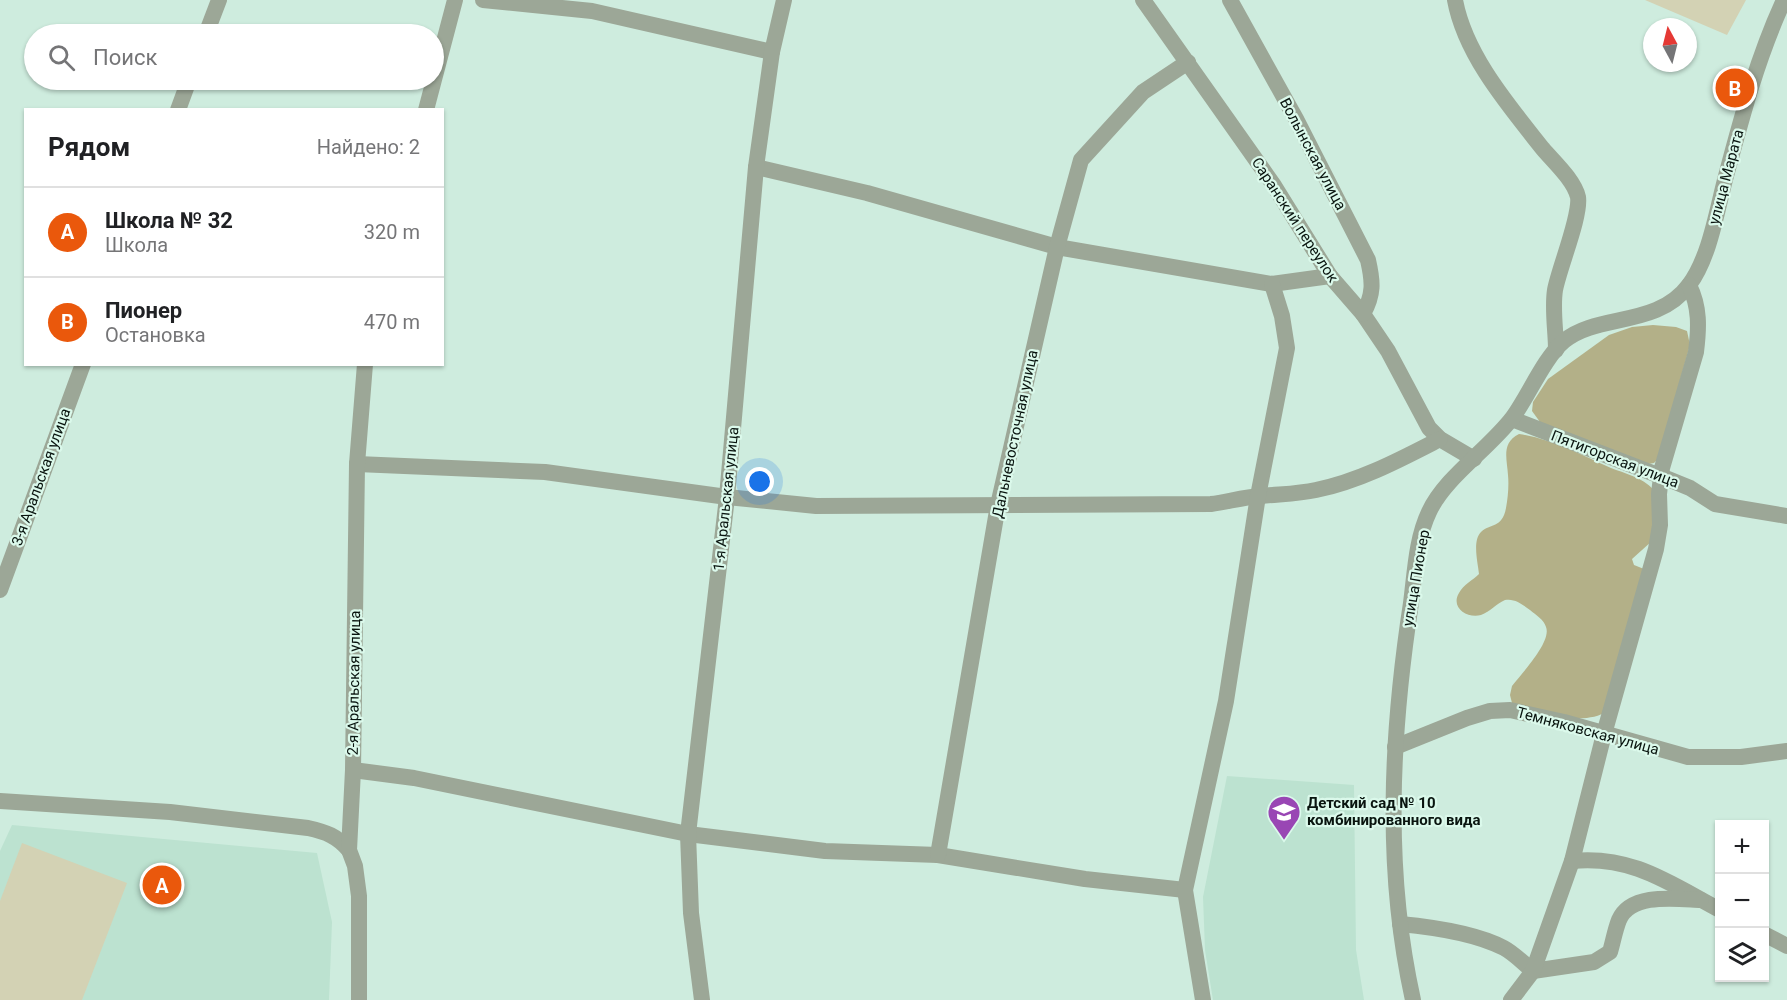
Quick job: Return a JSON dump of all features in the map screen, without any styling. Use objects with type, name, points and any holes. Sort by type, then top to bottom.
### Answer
[{"type":"street","points":[[210,24],[219,0]]},
{"type":"street","points":[[444,42],[455,0]]},
{"type":"street","points":[[483,0],[592,11],[772,52]]},
{"type":"street","name":"1-я Аральская улица","points":[[702,1000],[691,913],[688,834],[727,497],[756,167],[772,52],[784,0]]},
{"type":"street","name":"Саранский переулок","points":[[1143,0],[1273,184],[1329,276],[1363,314],[1388,351],[1429,428],[1440,439],[1474,459]]},
{"type":"street","name":"Волынская улица","points":[[1230,0],[1296,119],[1368,260],[1372,279],[1370,301],[1363,314]]},
{"type":"street","points":[[1455,0],[1464,33],[1483,67],[1508,105],[1568,179],[1577,194],[1577,209],[1555,292],[1556,350]]},
{"type":"street","name":"улица Марата","points":[[1689,285],[1707,244],[1748,95],[1784,0]]},
{"type":"street","name":"Дальневосточная улица","points":[[938,855],[998,505],[1057,247],[1081,160],[1143,92],[1188,62]]},
{"type":"street","points":[[179,108],[185,90]]},
{"type":"street","points":[[427,108],[431,90]]},
{"type":"street","points":[[756,167],[867,193],[1057,247],[1272,284],[1329,276]]},
{"type":"street","points":[[1203,1000],[1185,890],[1226,701],[1258,496],[1287,348],[1282,316],[1272,284]]},
{"type":"street","points":[[1511,1000],[1533,971],[1542,952],[1572,861],[1659,534],[1660,476],[1698,334],[1697,306],[1689,285]]},
{"type":"street","name":"улица Пионер","points":[[1413,1000],[1400,924],[1394,836],[1395,747],[1407,627],[1423,528],[1434,501],[1512,419],[1556,350],[1565,340],[1584,330],[1654,311],[1670,303],[1689,285]]},
{"type":"street","name":"3-я Аральская улица","points":[[0,590],[82,366]]},
{"type":"street","name":"2-я Аральская улица","points":[[359,1000],[359,896],[355,866],[349,850],[353,770],[357,464],[365,366]]},
{"type":"street","name":"Пятигорская улица","points":[[1512,419],[1690,488],[1715,504],[1787,516]]},
{"type":"street","points":[[357,464],[545,472],[727,497],[816,506],[1211,504],[1258,496],[1295,494],[1343,483],[1382,468],[1440,439]]},
{"type":"street","name":"Темняковская улица","points":[[1395,747],[1467,718],[1490,711],[1510,710],[1564,722],[1688,757],[1741,757],[1787,751]]},
{"type":"street","points":[[353,770],[414,778],[688,834],[825,851],[938,855],[1085,879],[1185,890]]},
{"type":"street","points":[[0,801],[170,812],[308,828],[324,831],[336,837],[349,850]]},
{"type":"street","points":[[1572,861],[1603,860],[1626,864],[1647,871],[1715,908]]},
{"type":"street","points":[[1400,924],[1453,932],[1493,943],[1506,949],[1533,971],[1594,962],[1610,952],[1620,918],[1632,906],[1659,898],[1701,900]]},
{"type":"street","points":[[1769,937],[1787,946]]},
{"type":"shaded area","points":[[1645,0],[1746,0],[1727,35],[1697,22],[1697,18],[1687,18]]},
{"type":"shaded area","points":[[1653,325],[1676,327],[1687,331],[1690,345],[1658,459],[1654,463],[1648,464],[1540,422],[1532,411],[1533,402],[1548,379],[1609,335],[1632,327]]},
{"type":"shaded area","points":[[1519,434],[1566,448],[1639,479],[1653,489],[1652,541],[1632,559],[1634,565],[1644,569],[1608,711],[1597,716],[1573,718],[1548,714],[1512,703],[1510,695],[1512,686],[1540,649],[1547,633],[1545,624],[1519,602],[1512,600],[1505,600],[1484,614],[1476,616],[1466,614],[1457,603],[1461,590],[1479,574],[1476,552],[1478,536],[1484,529],[1499,522],[1504,515],[1508,487],[1506,452],[1510,442]]},
{"type":"shaded area","name":"Детский сад № 10 комбинированного вида","points":[[1227,776],[1354,785],[1356,950],[1364,1000],[1213,1000],[1205,950],[1203,897]]},
{"type":"shaded area","points":[[12,825],[317,853],[332,922],[329,1000],[0,1000],[0,851]]},
{"type":"shaded area","points":[[22,843],[127,883],[82,1000],[0,1000],[0,901]]},
{"type":"place","name":"Пионер","points":[[1735,88]]},
{"type":"place","name":"Детский сад № 10 комбинированного вида","points":[[1284,841]]},
{"type":"place","name":"Школа № 32","points":[[162,885]]}]
